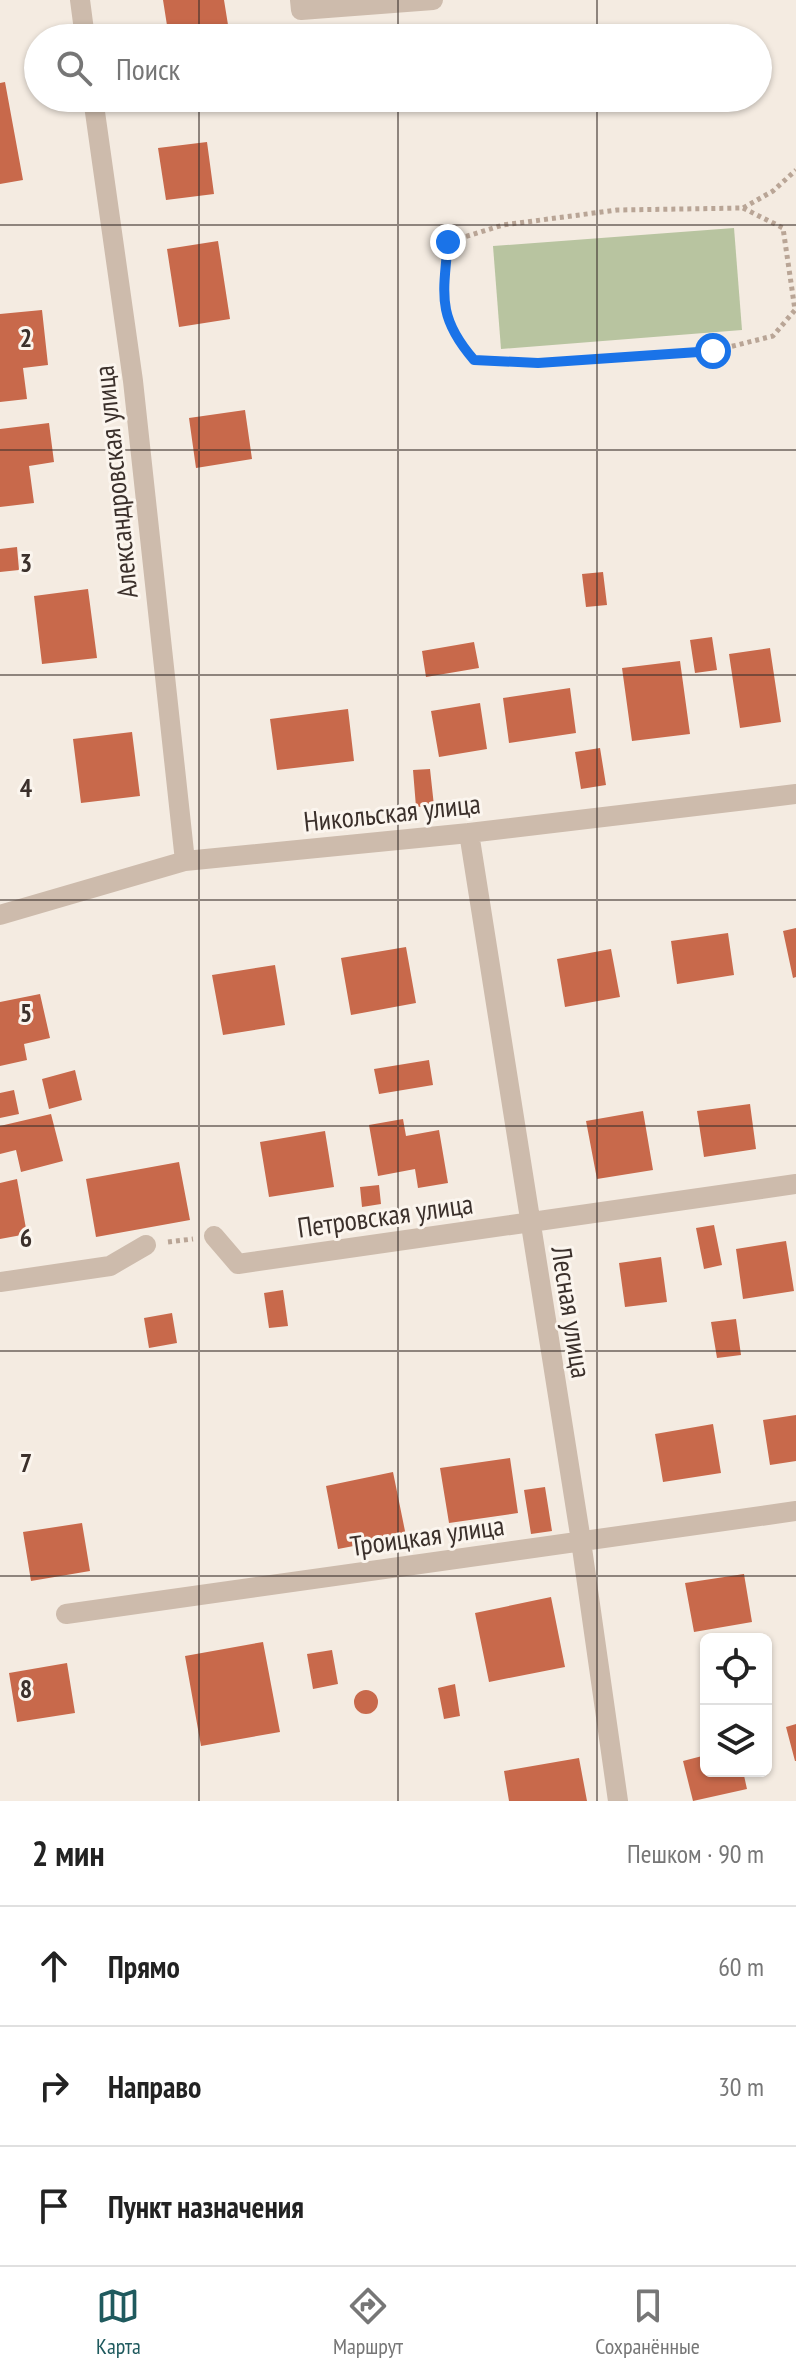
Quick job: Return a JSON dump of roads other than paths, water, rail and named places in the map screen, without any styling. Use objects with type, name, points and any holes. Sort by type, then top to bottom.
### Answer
[{"type":"street","points":[[80,0],[83,24]]},
{"type":"street","points":[[300,0],[301,10],[433,0]]},
{"type":"street","name":"Александровская улица","points":[[95,112],[133,381],[185,861]]},
{"type":"street","name":"Никольская улица","points":[[0,915],[185,861],[469,833],[796,794]]},
{"type":"street","name":"Лесная улица","points":[[469,833],[581,1541],[618,1801]]},
{"type":"street","name":"Петровская улица","points":[[214,1236],[238,1264],[796,1184]]},
{"type":"street","points":[[0,1282],[110,1266],[146,1245]]},
{"type":"street","name":"Троицкая улица","points":[[66,1614],[796,1511]]}]
